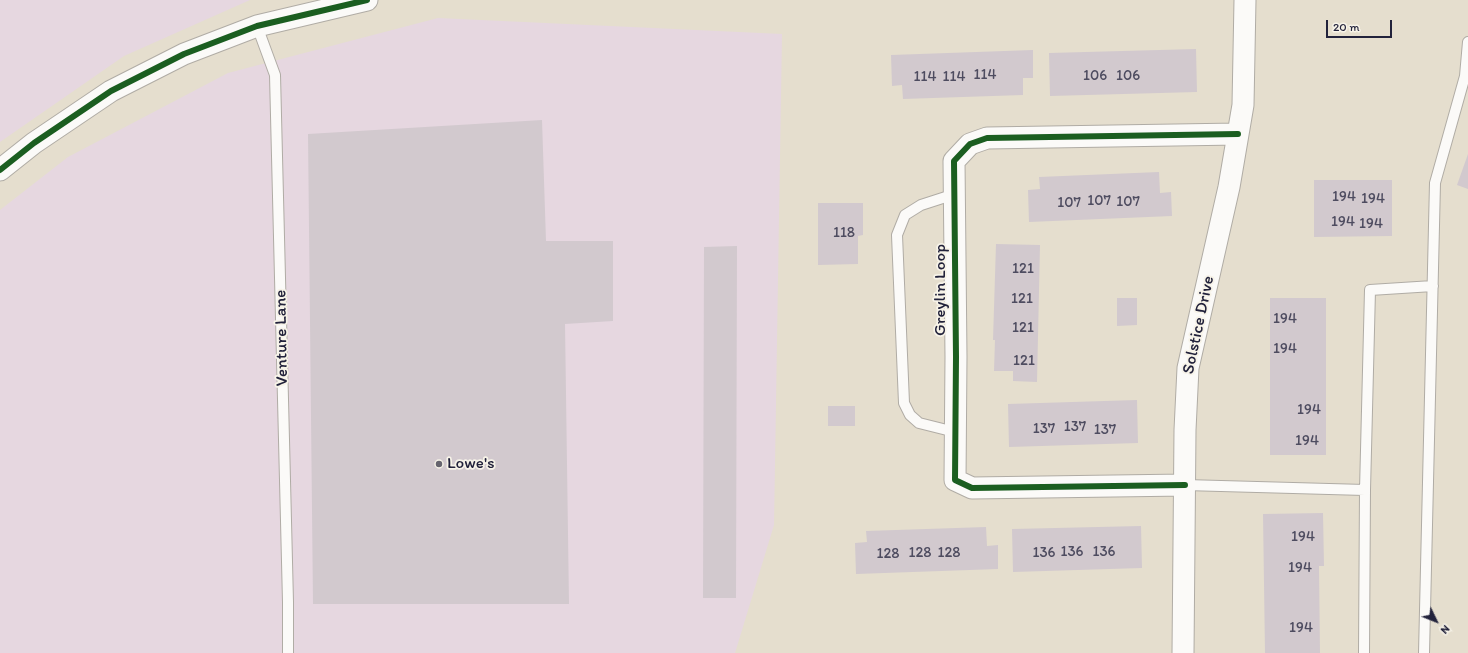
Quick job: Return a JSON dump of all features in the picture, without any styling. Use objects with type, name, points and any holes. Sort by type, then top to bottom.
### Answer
[{"type":"street","points":[[0,170],[34,143],[111,91],[184,54],[257,26],[367,0]]},
{"type":"street","name":"Solstice Drive","points":[[1183,653],[1185,430],[1188,368],[1230,186],[1243,105],[1245,0]]},
{"type":"street","name":"Greylin Loop","points":[[1185,485],[972,488],[955,480],[954,161],[970,144],[987,138],[1238,134]]},
{"type":"lane","name":"Venture Lane","points":[[257,26],[275,75],[288,653]]},
{"type":"lane","points":[[1424,653],[1435,183],[1465,76],[1468,42]]},
{"type":"lane","points":[[954,194],[921,204],[905,215],[897,235],[904,403],[910,415],[919,423],[955,432]]},
{"type":"lane","points":[[1364,653],[1370,290],[1433,286]]},
{"type":"lane","points":[[1185,485],[1366,490]]},
{"type":"shaded area","points":[[0,0],[250,0],[124,56],[0,142]]},
{"type":"shaded area","points":[[438,18],[782,34],[774,525],[735,653],[0,653],[0,210],[68,157],[228,73]]},
{"type":"building","points":[[1196,49],[1197,92],[1050,96],[1049,53]]},
{"type":"building","points":[[1033,50],[1033,78],[1023,78],[1023,95],[903,99],[902,85],[892,86],[891,55]]},
{"type":"building","name":"Lowe's","points":[[542,120],[546,241],[613,241],[613,321],[565,324],[569,604],[313,604],[308,134]]},
{"type":"building","points":[[1468,154],[1468,189],[1457,185]]},
{"type":"building","points":[[1159,172],[1160,193],[1171,192],[1172,216],[1029,222],[1028,190],[1040,189],[1039,177]]},
{"type":"building","points":[[1314,180],[1392,180],[1392,236],[1314,237]]},
{"type":"building","points":[[818,203],[863,203],[863,235],[858,236],[858,264],[818,265]]},
{"type":"building","points":[[996,244],[1040,245],[1037,382],[1013,381],[1013,371],[994,371],[995,340],[993,340]]},
{"type":"building","points":[[737,246],[736,598],[703,598],[704,247]]},
{"type":"building","points":[[1117,298],[1137,298],[1137,325],[1117,326]]},
{"type":"building","points":[[1270,298],[1326,298],[1326,455],[1270,455]]},
{"type":"building","points":[[1137,400],[1138,443],[1009,447],[1008,404]]},
{"type":"building","points":[[828,406],[855,406],[855,426],[828,426]]},
{"type":"building","points":[[1323,513],[1324,566],[1319,566],[1320,653],[1265,653],[1263,514]]},
{"type":"building","points":[[1141,526],[1142,568],[1013,572],[1012,529]]},
{"type":"building","points":[[986,527],[987,546],[998,545],[998,569],[856,574],[855,543],[867,542],[866,531]]},
{"type":"cycle path","points":[[0,170],[34,143],[111,91],[184,54],[257,26],[367,0]]},
{"type":"cycle path","points":[[1185,485],[972,488],[955,480],[956,357],[954,161],[970,144],[987,138],[1238,134]]},
{"type":"place","name":"Lowe's","points":[[439,464]]}]
